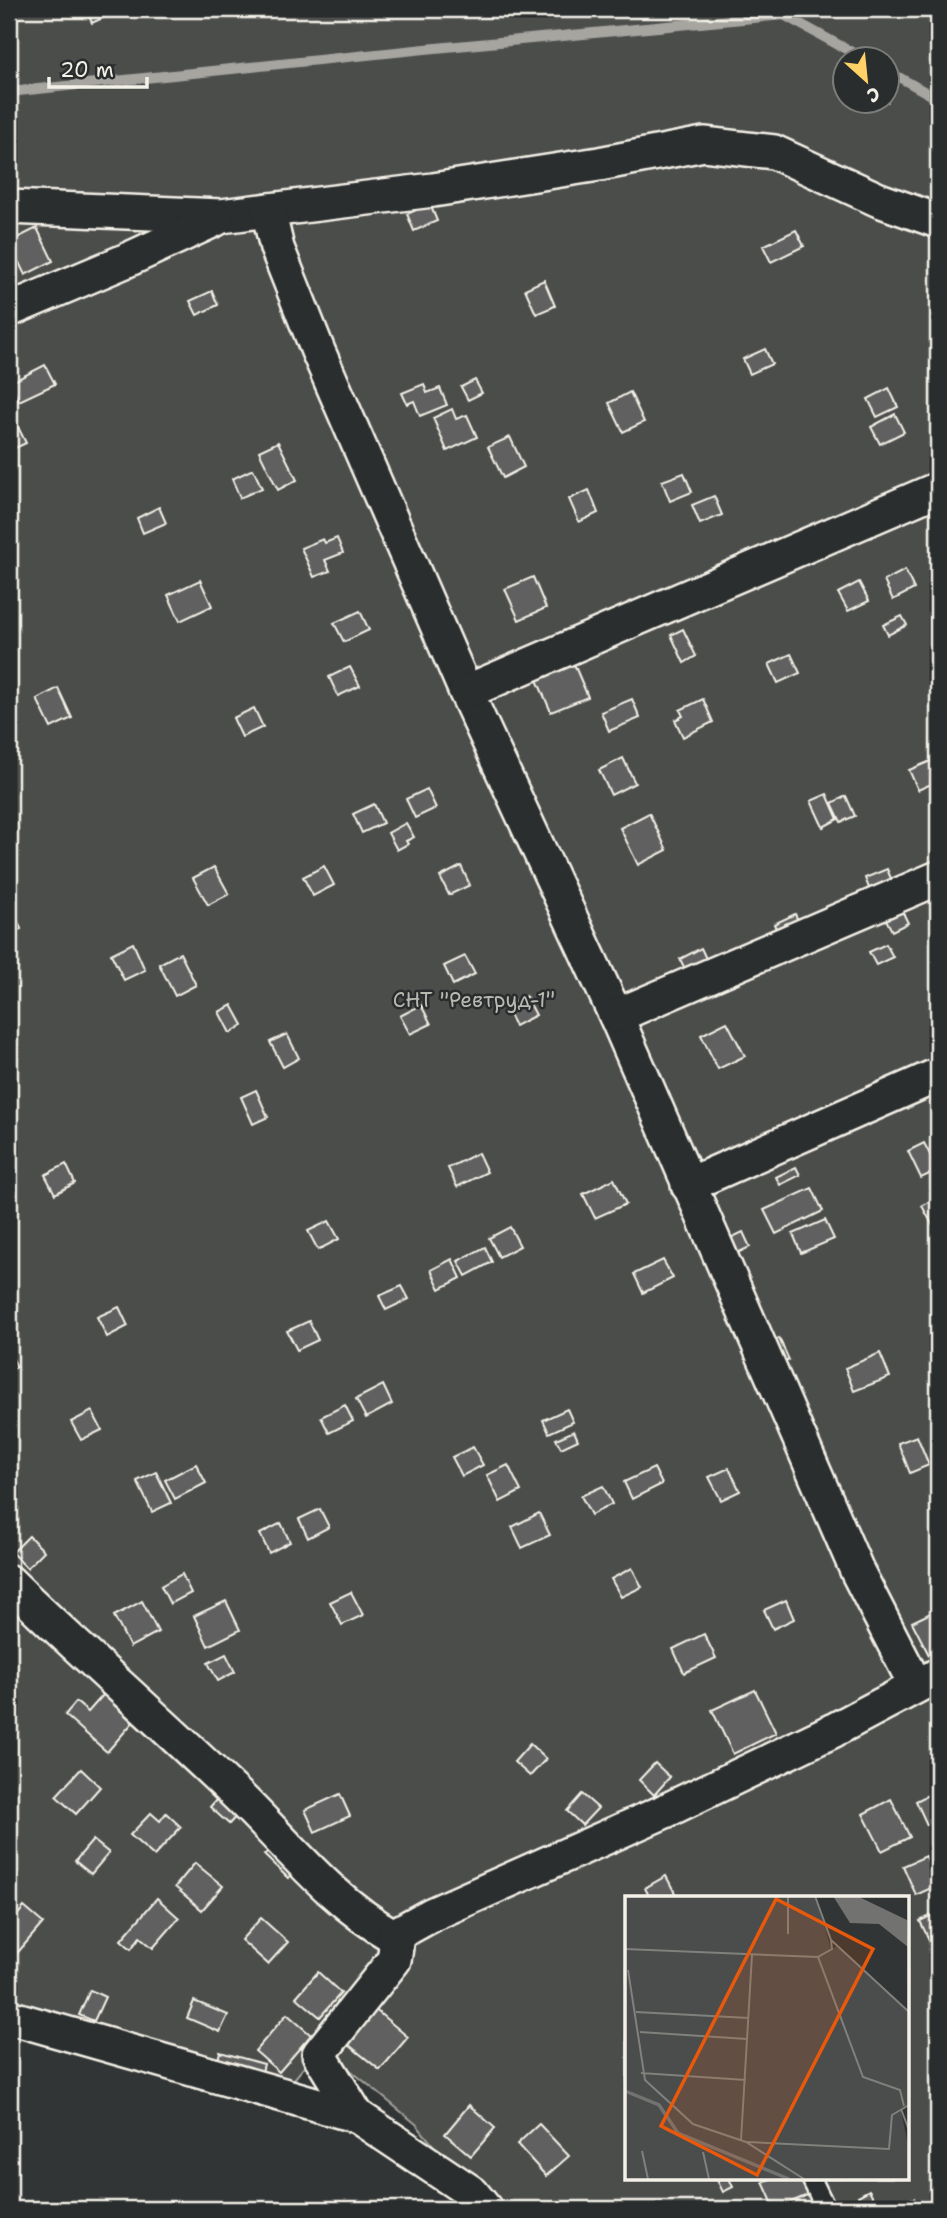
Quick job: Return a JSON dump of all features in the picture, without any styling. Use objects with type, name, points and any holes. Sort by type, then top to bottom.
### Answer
[{"type":"street","points":[[9,207],[221,216],[433,190],[599,164],[704,144],[774,152],[879,200],[938,221]]},
{"type":"street","points":[[268,210],[277,248],[318,351],[466,692],[616,1016],[858,1573],[927,1680],[822,1736],[663,1812],[433,1914],[393,1936]]},
{"type":"street","points":[[9,310],[125,261],[221,216]]},
{"type":"street","points":[[466,692],[938,489]]},
{"type":"street","points":[[616,1016],[938,878]]},
{"type":"street","points":[[688,1185],[938,1074]]},
{"type":"street","points":[[9,1582],[236,1794],[314,1875],[364,1919],[393,1936],[396,1947],[394,1960],[319,2054],[357,2116]]},
{"type":"street","points":[[9,2017],[357,2116],[472,2193],[485,2209]]},
{"type":"lane","points":[[812,2180],[826,2209]]},
{"type":"green space","name":"СНТ \"Ревтруд-1\"","points":[[9,9],[938,9],[938,2209],[485,2209],[416,2124],[321,2046],[278,2099],[9,2017]]},
{"type":"building","points":[[86,9],[102,9],[105,17],[92,23]]},
{"type":"building","points":[[430,204],[437,221],[414,231],[407,214]]},
{"type":"building","points":[[37,228],[53,261],[25,275],[9,242]]},
{"type":"building","points":[[796,230],[804,246],[771,262],[763,246]]},
{"type":"building","points":[[544,280],[555,306],[536,314],[525,289]]},
{"type":"building","points":[[212,291],[218,305],[197,315],[190,301]]},
{"type":"building","points":[[765,349],[772,364],[750,374],[743,359]]},
{"type":"building","points":[[45,365],[55,384],[19,401],[10,383]]},
{"type":"building","points":[[475,380],[482,393],[468,400],[461,387]]},
{"type":"building","points":[[424,384],[427,393],[440,388],[447,405],[420,416],[414,401],[407,404],[402,393]]},
{"type":"building","points":[[889,388],[898,407],[877,417],[868,399]]},
{"type":"building","points":[[630,392],[644,422],[623,432],[609,403]]},
{"type":"building","points":[[9,409],[26,443],[9,451]]},
{"type":"building","points":[[452,409],[456,419],[467,415],[477,437],[447,451],[433,418]]},
{"type":"building","points":[[895,414],[904,432],[880,444],[871,427]]},
{"type":"building","points":[[510,437],[524,467],[503,478],[488,447]]},
{"type":"building","points":[[278,442],[297,480],[278,490],[259,451]]},
{"type":"building","points":[[253,469],[262,488],[240,498],[232,479]]},
{"type":"building","points":[[684,473],[692,492],[670,501],[662,481]]},
{"type":"building","points":[[589,490],[598,513],[579,522],[569,499]]},
{"type":"building","points":[[714,496],[722,515],[700,524],[692,505]]},
{"type":"building","points":[[159,507],[166,523],[143,533],[137,518]]},
{"type":"building","points":[[337,538],[343,553],[325,560],[330,571],[314,577],[301,548],[323,539],[325,543]]},
{"type":"building","points":[[905,570],[914,589],[893,600],[884,581]]},
{"type":"building","points":[[533,577],[546,608],[519,620],[505,589]]},
{"type":"building","points":[[200,580],[212,606],[180,621],[168,595]]},
{"type":"building","points":[[859,582],[869,601],[848,611],[838,593]]},
{"type":"building","points":[[360,611],[369,630],[344,642],[334,623]]},
{"type":"building","points":[[902,616],[907,625],[888,635],[883,625]]},
{"type":"building","points":[[683,629],[696,656],[684,663],[671,635]]},
{"type":"building","points":[[791,654],[800,673],[778,683],[769,664]]},
{"type":"building","points":[[571,657],[588,697],[551,712],[534,673]]},
{"type":"building","points":[[350,667],[360,686],[338,696],[329,677]]},
{"type":"building","points":[[58,688],[72,718],[51,728],[37,699]]},
{"type":"building","points":[[632,699],[640,718],[609,731],[601,712]]},
{"type":"building","points":[[703,699],[713,722],[683,737],[675,720],[683,716],[680,710]]},
{"type":"building","points":[[254,708],[263,727],[242,737],[233,718]]},
{"type":"building","points":[[623,758],[635,783],[611,795],[599,770]]},
{"type":"building","points":[[938,758],[938,781],[918,790],[909,770]]},
{"type":"building","points":[[427,789],[436,808],[415,818],[406,799]]},
{"type":"building","points":[[827,794],[838,819],[823,827],[811,801]]},
{"type":"building","points":[[846,796],[855,816],[841,822],[832,803]]},
{"type":"building","points":[[374,804],[383,823],[362,833],[353,814]]},
{"type":"building","points":[[649,813],[667,850],[638,865],[620,828]]},
{"type":"building","points":[[406,823],[414,837],[397,850],[388,833]]},
{"type":"building","points":[[324,866],[334,885],[313,896],[303,877]]},
{"type":"building","points":[[461,866],[470,885],[449,895],[440,877]]},
{"type":"building","points":[[214,867],[229,894],[208,905],[193,878]]},
{"type":"building","points":[[887,869],[895,888],[873,898],[865,878]]},
{"type":"building","points":[[897,900],[908,923],[892,931],[880,908]]},
{"type":"building","points":[[12,907],[21,929],[9,934],[9,908]]},
{"type":"building","points":[[795,914],[804,933],[782,943],[774,924]]},
{"type":"building","points":[[133,943],[145,970],[124,980],[111,954]]},
{"type":"building","points":[[886,944],[893,957],[876,965],[869,952]]},
{"type":"building","points":[[701,948],[708,963],[687,973],[680,959]]},
{"type":"building","points":[[180,953],[196,985],[175,996],[159,964]]},
{"type":"building","points":[[465,956],[475,974],[453,985],[444,966]]},
{"type":"building","points":[[526,996],[536,1015],[515,1026],[505,1007]]},
{"type":"building","points":[[232,1005],[243,1025],[230,1033],[219,1012]]},
{"type":"building","points":[[421,1005],[431,1024],[410,1034],[400,1016]]},
{"type":"building","points":[[727,1022],[745,1056],[718,1069],[701,1035]]},
{"type":"building","points":[[287,1034],[299,1058],[283,1067],[270,1042]]},
{"type":"building","points":[[256,1090],[268,1117],[253,1124],[241,1097]]},
{"type":"building","points":[[924,1143],[938,1170],[921,1178],[908,1151]]},
{"type":"building","points":[[478,1153],[487,1172],[457,1187],[448,1168]]},
{"type":"building","points":[[66,1164],[75,1183],[55,1194],[45,1175]]},
{"type":"building","points":[[796,1167],[800,1175],[780,1185],[776,1177]]},
{"type":"building","points":[[614,1179],[626,1204],[595,1218],[583,1194]]},
{"type":"building","points":[[812,1188],[823,1211],[776,1234],[764,1210]]},
{"type":"building","points":[[938,1197],[938,1221],[932,1224],[922,1206]]},
{"type":"building","points":[[825,1220],[834,1239],[801,1253],[793,1234]]},
{"type":"building","points":[[329,1221],[339,1239],[318,1250],[308,1231]]},
{"type":"building","points":[[510,1227],[520,1246],[499,1257],[489,1238]]},
{"type":"building","points":[[743,1232],[750,1247],[733,1255],[726,1240]]},
{"type":"building","points":[[485,1247],[492,1262],[466,1276],[458,1261]]},
{"type":"building","points":[[452,1259],[461,1278],[440,1289],[431,1270]]},
{"type":"building","points":[[663,1260],[673,1278],[643,1293],[634,1274]]},
{"type":"building","points":[[402,1286],[409,1299],[386,1310],[379,1296]]},
{"type":"building","points":[[119,1307],[128,1326],[107,1337],[97,1317]]},
{"type":"building","points":[[309,1321],[318,1340],[297,1350],[287,1331]]},
{"type":"building","points":[[779,1338],[789,1360],[780,1364],[770,1342]]},
{"type":"building","points":[[9,1351],[17,1367],[9,1371]]},
{"type":"building","points":[[880,1353],[890,1377],[854,1391],[845,1368]]},
{"type":"building","points":[[383,1385],[392,1404],[366,1418],[356,1399]]},
{"type":"building","points":[[345,1405],[353,1421],[329,1433],[321,1417]]},
{"type":"building","points":[[567,1409],[573,1422],[549,1433],[543,1420]]},
{"type":"building","points":[[92,1411],[102,1430],[81,1440],[71,1422]]},
{"type":"building","points":[[574,1431],[578,1440],[561,1448],[556,1439]]},
{"type":"building","points":[[917,1436],[929,1465],[910,1473],[898,1443]]},
{"type":"building","points":[[473,1447],[483,1465],[462,1476],[452,1457]]},
{"type":"building","points":[[196,1464],[206,1483],[175,1499],[165,1480]]},
{"type":"building","points":[[508,1465],[521,1491],[500,1502],[487,1475]]},
{"type":"building","points":[[654,1468],[662,1484],[632,1499],[624,1482]]},
{"type":"building","points":[[729,1468],[740,1491],[721,1500],[709,1477]]},
{"type":"building","points":[[156,1472],[171,1503],[152,1512],[137,1481]]},
{"type":"building","points":[[603,1486],[612,1504],[591,1515],[581,1496]]},
{"type":"building","points":[[320,1509],[329,1527],[308,1538],[299,1519]]},
{"type":"building","points":[[539,1513],[550,1535],[522,1548],[512,1527]]},
{"type":"building","points":[[281,1523],[290,1542],[269,1553],[260,1534]]},
{"type":"building","points":[[29,1536],[44,1551],[27,1568],[12,1553]]},
{"type":"building","points":[[632,1568],[642,1587],[621,1597],[611,1579]]},
{"type":"building","points":[[182,1574],[191,1593],[170,1604],[161,1586]]},
{"type":"building","points":[[351,1592],[363,1615],[342,1625],[330,1602]]},
{"type":"building","points":[[938,1597],[938,1650],[929,1655],[912,1622],[937,1610],[932,1600]]},
{"type":"building","points":[[786,1600],[794,1619],[773,1629],[764,1610]]},
{"type":"building","points":[[142,1601],[158,1632],[130,1647],[114,1616]]},
{"type":"building","points":[[226,1601],[240,1630],[208,1646],[194,1616]]},
{"type":"building","points":[[704,1634],[716,1658],[684,1673],[673,1649]]},
{"type":"building","points":[[226,1654],[235,1672],[218,1681],[208,1663]]},
{"type":"building","points":[[111,1686],[141,1713],[107,1752],[65,1715],[76,1702],[88,1712]]},
{"type":"building","points":[[755,1690],[776,1733],[733,1754],[712,1710]]},
{"type":"building","points":[[530,1744],[546,1759],[530,1776],[514,1762]]},
{"type":"building","points":[[655,1763],[670,1777],[654,1795],[639,1780]]},
{"type":"building","points":[[81,1769],[100,1787],[76,1814],[56,1796]]},
{"type":"building","points":[[938,1790],[938,1820],[927,1825],[916,1801]]},
{"type":"building","points":[[223,1792],[242,1810],[229,1824],[210,1807]]},
{"type":"building","points":[[340,1794],[350,1816],[315,1832],[305,1810]]},
{"type":"building","points":[[582,1794],[598,1808],[582,1825],[567,1811]]},
{"type":"building","points":[[891,1799],[910,1837],[882,1851],[863,1814]]},
{"type":"building","points":[[151,1813],[160,1821],[166,1813],[181,1827],[154,1856],[130,1835]]},
{"type":"building","points":[[93,1840],[109,1853],[91,1874],[75,1861]]},
{"type":"building","points":[[276,1844],[299,1867],[288,1878],[264,1855]]},
{"type":"building","points":[[926,1856],[938,1885],[916,1895],[903,1866]]},
{"type":"building","points":[[195,1863],[223,1886],[202,1910],[175,1887]]},
{"type":"building","points":[[666,1876],[676,1895],[649,1896],[645,1888]]},
{"type":"building","points":[[157,1898],[179,1918],[153,1948],[140,1937],[131,1949],[121,1940]]},
{"type":"building","points":[[24,1907],[43,1923],[13,1958],[9,1954],[9,1925]]},
{"type":"building","points":[[938,1912],[938,1945],[933,1948],[920,1921]]},
{"type":"building","points":[[261,1918],[288,1942],[268,1964],[241,1940]]},
{"type":"building","points":[[318,1972],[341,1993],[320,2017],[296,1997]]},
{"type":"building","points":[[90,1990],[105,1997],[94,2021],[79,2015]]},
{"type":"building","points":[[194,2001],[228,2015],[220,2032],[187,2018]]},
{"type":"building","points":[[372,2007],[408,2037],[380,2070],[344,2041]]},
{"type":"building","points":[[287,2014],[311,2035],[279,2072],[255,2051]]},
{"type":"building","points":[[220,2052],[264,2064],[260,2080],[216,2067]]},
{"type":"building","points":[[469,2105],[495,2128],[471,2156],[445,2134]]},
{"type":"building","points":[[539,2124],[569,2156],[546,2176],[517,2144]]},
{"type":"building","points":[[717,2180],[730,2180],[733,2187],[723,2192]]},
{"type":"building","points":[[804,2180],[810,2194],[775,2209],[763,2182]]},
{"type":"building","points":[[869,2190],[880,2209],[865,2209],[858,2196]]},
{"type":"building","points":[[914,2198],[919,2209],[890,2209]]},
{"type":"waterway","points":[[9,92],[784,15],[840,46]]},
{"type":"waterway","points":[[902,79],[938,99]]}]
